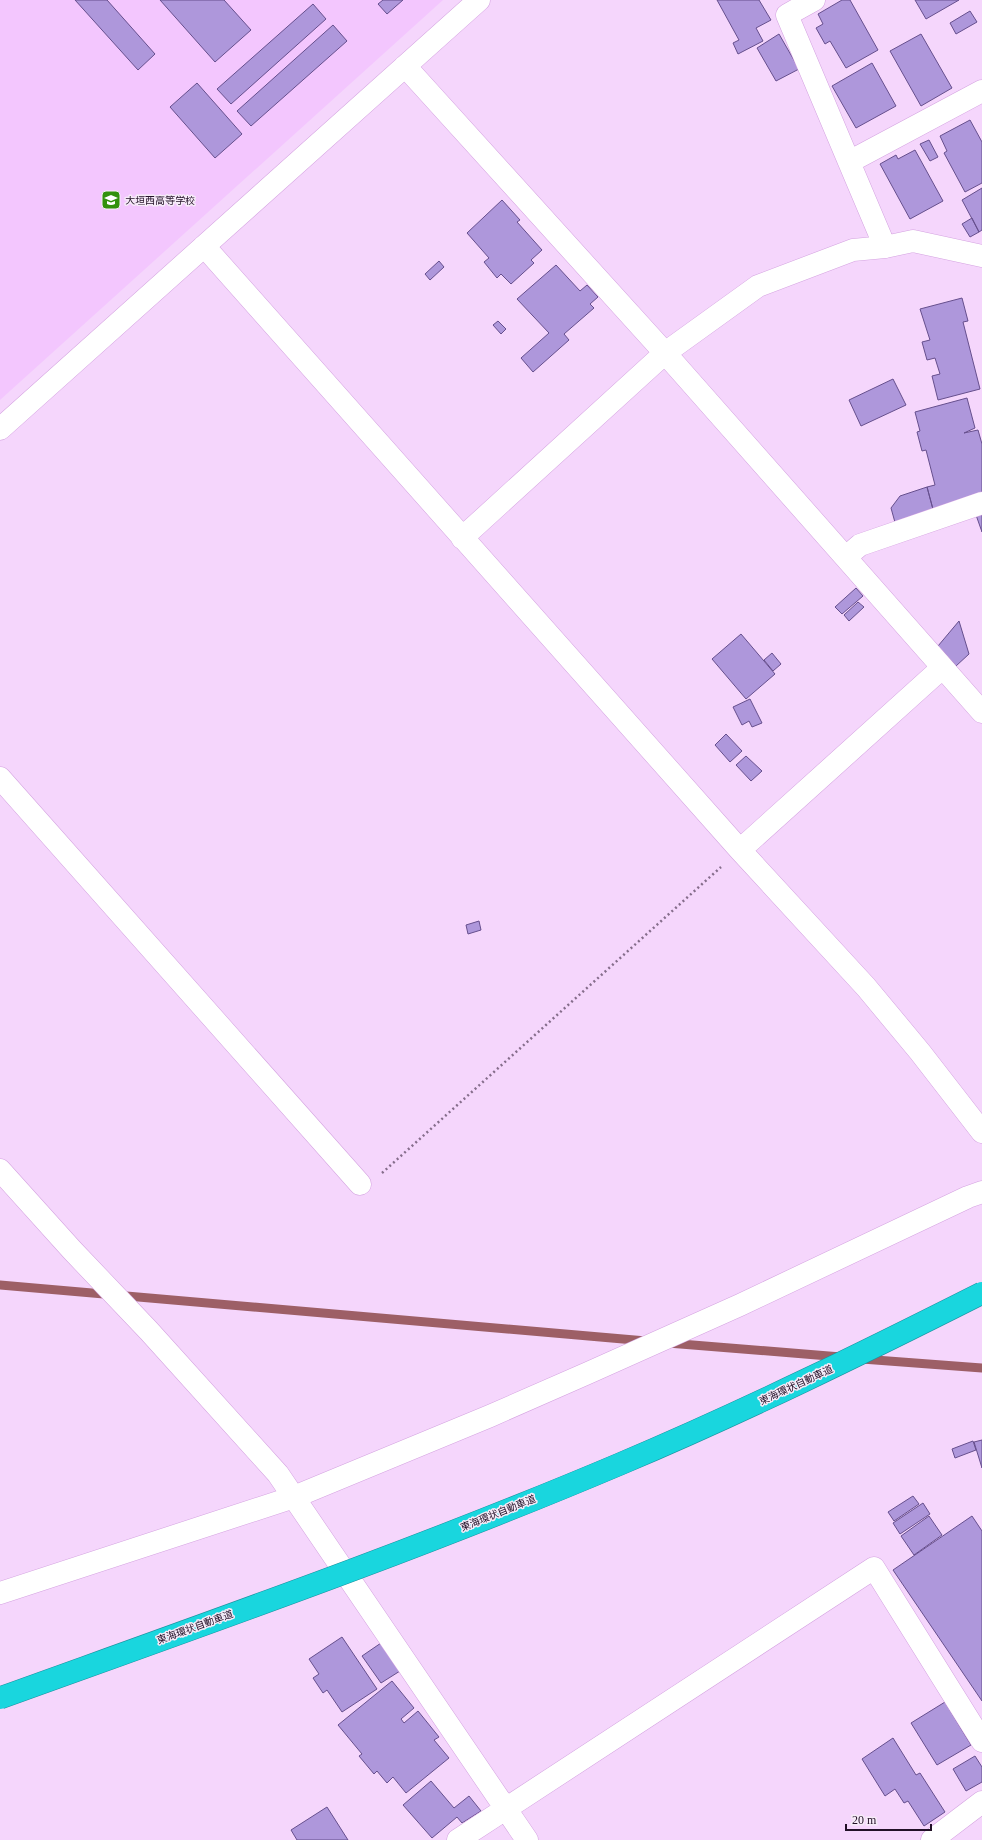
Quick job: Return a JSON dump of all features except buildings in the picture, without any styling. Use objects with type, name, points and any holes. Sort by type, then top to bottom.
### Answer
[{"type":"highway","name":"東海環状自動車道","points":[[0,1698],[426,1542],[620,1464],[799,1384],[982,1293]]},
{"type":"street","points":[[0,429],[479,0]]},
{"type":"street","points":[[814,0],[786,15],[885,247]]},
{"type":"street","points":[[405,66],[665,353],[846,556],[942,668],[982,712]]},
{"type":"street","points":[[849,162],[982,91]]},
{"type":"street","points":[[462,538],[665,353],[758,286],[853,250],[885,247],[913,241],[982,256]]},
{"type":"street","points":[[204,246],[740,850],[866,987],[920,1052],[982,1132]]},
{"type":"street","points":[[846,556],[860,545],[982,503]]},
{"type":"street","points":[[740,850],[942,668]]},
{"type":"street","points":[[0,778],[360,1184]]},
{"type":"street","points":[[0,1170],[72,1250],[149,1331],[278,1474],[527,1840]]},
{"type":"street","points":[[0,1593],[294,1496],[490,1416],[710,1319],[968,1197],[982,1192]]},
{"type":"street","points":[[458,1840],[874,1568],[982,1741]]},
{"type":"street","points":[[932,1840],[982,1802]]},
{"type":"path","points":[[360,1184],[382,1172],[740,850]]},
{"type":"shaded area","name":"大垣西高等学校","points":[[0,0],[443,0],[0,400]]},
{"type":"waterway","points":[[0,1285],[646,1341]]},
{"type":"waterway","points":[[668,1343],[841,1357]]},
{"type":"waterway","points":[[862,1359],[982,1368]]},
{"type":"place","name":"大垣西高等学校","points":[[111,200]]}]
